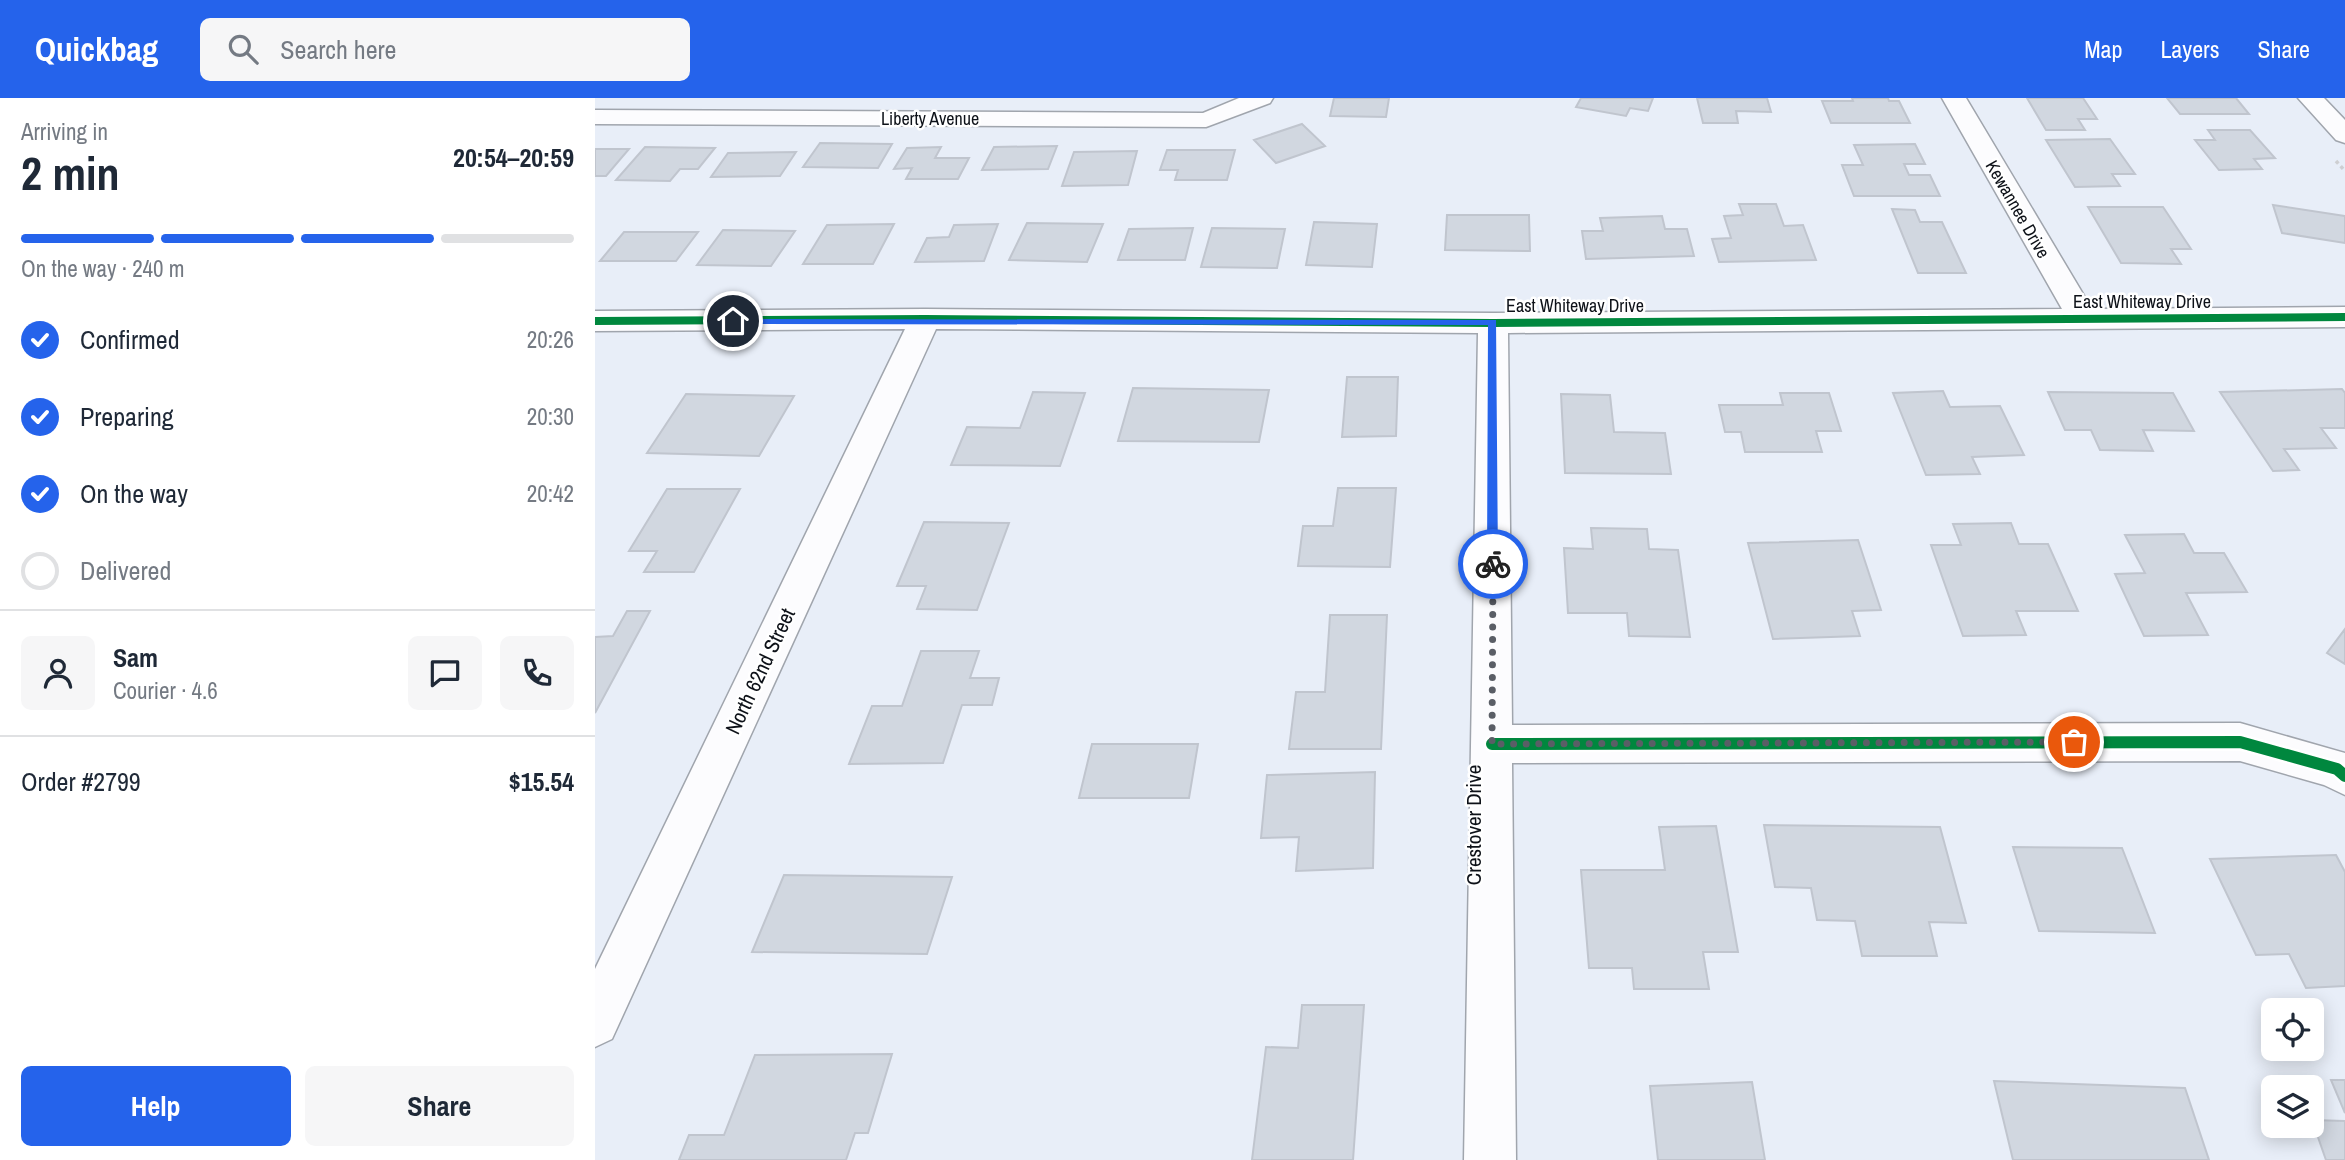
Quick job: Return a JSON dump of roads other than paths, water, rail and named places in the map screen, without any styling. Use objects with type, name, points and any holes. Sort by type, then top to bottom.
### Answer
[{"type":"street","name":"Kewannee Drive","points":[[1954,98],[2083,319]]},
{"type":"street","points":[[2310,98],[2345,135]]},
{"type":"street","name":"Liberty Avenue","points":[[595,117],[1206,120],[1261,99]]},
{"type":"street","name":"East Whiteway Drive","points":[[595,321],[925,319],[1493,323],[2345,317]]},
{"type":"street","name":"North 62nd Street","points":[[595,1022],[925,319]]},
{"type":"street","name":"Crestover Drive","points":[[1490,1160],[1493,323]]},
{"type":"street","points":[[1492,744],[2240,742],[2337,769],[2345,776]]}]
